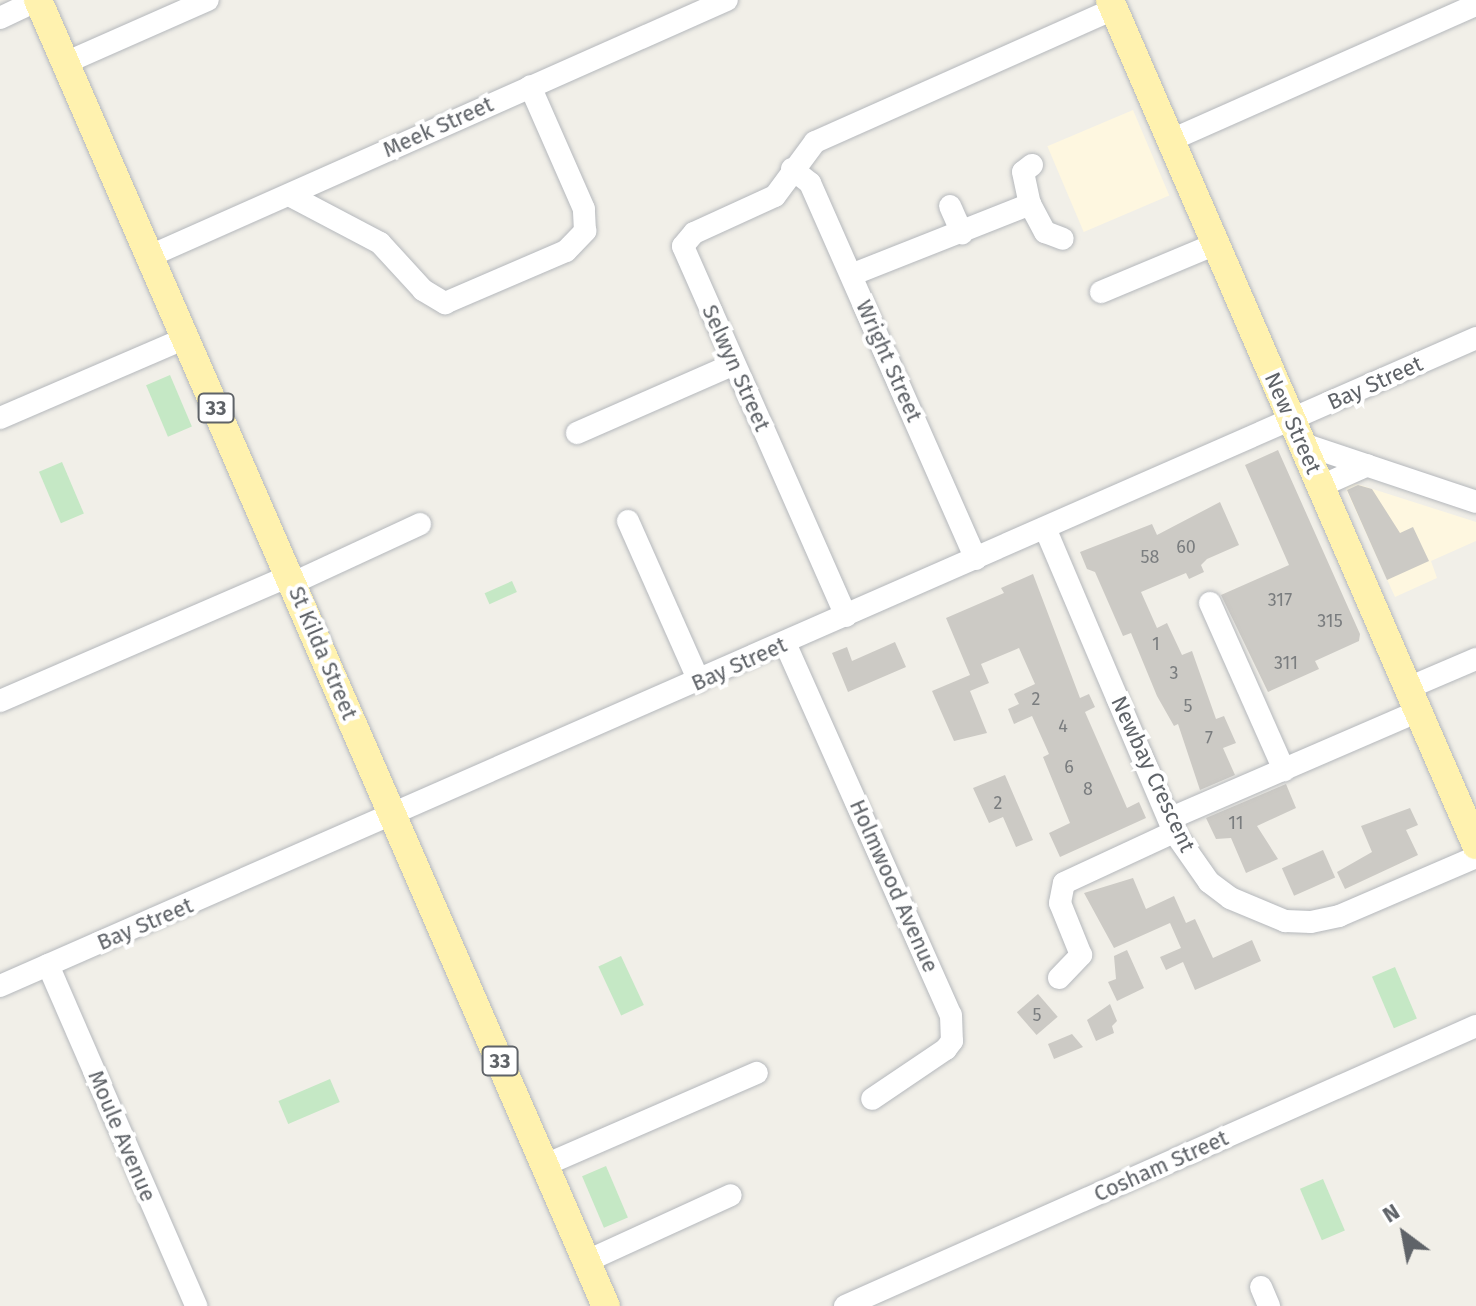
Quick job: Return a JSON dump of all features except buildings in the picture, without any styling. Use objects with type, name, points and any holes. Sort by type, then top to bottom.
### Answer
[{"type":"main road","name":"St Kilda Street","points":[[38,0],[606,1306]]},
{"type":"main road","name":"New Street","points":[[1112,4],[1476,845]]},
{"type":"street","points":[[0,18],[38,0]]},
{"type":"street","points":[[65,63],[208,0]]},
{"type":"street","name":"Meek Street","points":[[150,256],[727,0]]},
{"type":"street","points":[[792,169],[815,142],[1112,4]]},
{"type":"street","points":[[1171,140],[1476,5]]},
{"type":"street","points":[[289,195],[380,243],[423,290],[445,303],[566,251],[585,231],[584,209],[530,86]]},
{"type":"street","points":[[1032,165],[1023,172],[1030,204],[1045,232],[1063,239]]},
{"type":"street","name":"Wright Street","points":[[792,169],[810,183],[976,559]]},
{"type":"street","name":"Selwyn Street","points":[[792,169],[775,196],[694,233],[683,246],[846,616]]},
{"type":"street","points":[[851,275],[1030,204]]},
{"type":"street","points":[[950,206],[962,233]]},
{"type":"street","points":[[1101,292],[1216,244]]},
{"type":"street","points":[[0,418],[186,338]]},
{"type":"street","name":"Bay Street","points":[[0,986],[394,816],[1045,528],[1298,432],[1476,338]]},
{"type":"street","points":[[577,433],[734,364]]},
{"type":"street","points":[[1298,432],[1368,465],[1476,502]]},
{"type":"street","points":[[1321,486],[1368,465]]},
{"type":"street","points":[[628,521],[699,681]]},
{"type":"street","points":[[0,701],[420,524]]},
{"type":"street","name":"Newbay Crescent","points":[[1045,528],[1172,825],[1209,882],[1255,912],[1285,921],[1339,916],[1476,857]]},
{"type":"street","points":[[1210,603],[1284,770]]},
{"type":"street","name":"Holmwood Avenue","points":[[785,643],[951,1015],[952,1041],[946,1049],[872,1099]]},
{"type":"street","points":[[1059,978],[1081,955],[1060,903],[1064,883],[1414,700],[1476,659]]},
{"type":"street","name":"Moule Avenue","points":[[48,965],[196,1306]]},
{"type":"street","name":"Cosham Street","points":[[845,1306],[1476,1026]]},
{"type":"street","points":[[545,1165],[757,1073]]},
{"type":"street","points":[[587,1261],[731,1195]]},
{"type":"shaded area","points":[[1133,110],[1169,196],[1084,232],[1047,146]]},
{"type":"shaded area","points":[[1354,483],[1476,522],[1476,541],[1431,561],[1437,578],[1395,597],[1345,487]]},
{"type":"green space","points":[[170,375],[192,427],[168,437],[146,385]]},
{"type":"green space","points":[[62,462],[84,514],[61,523],[39,472]]},
{"type":"green space","points":[[512,581],[517,592],[489,604],[485,593]]},
{"type":"green space","points":[[621,956],[644,1005],[621,1016],[598,967]]},
{"type":"green space","points":[[1395,967],[1417,1019],[1394,1028],[1372,977]]},
{"type":"green space","points":[[330,1079],[340,1102],[288,1124],[278,1101]]},
{"type":"green space","points":[[606,1166],[628,1218],[604,1228],[582,1176]]},
{"type":"green space","points":[[1323,1179],[1345,1231],[1322,1240],[1300,1189]]}]
